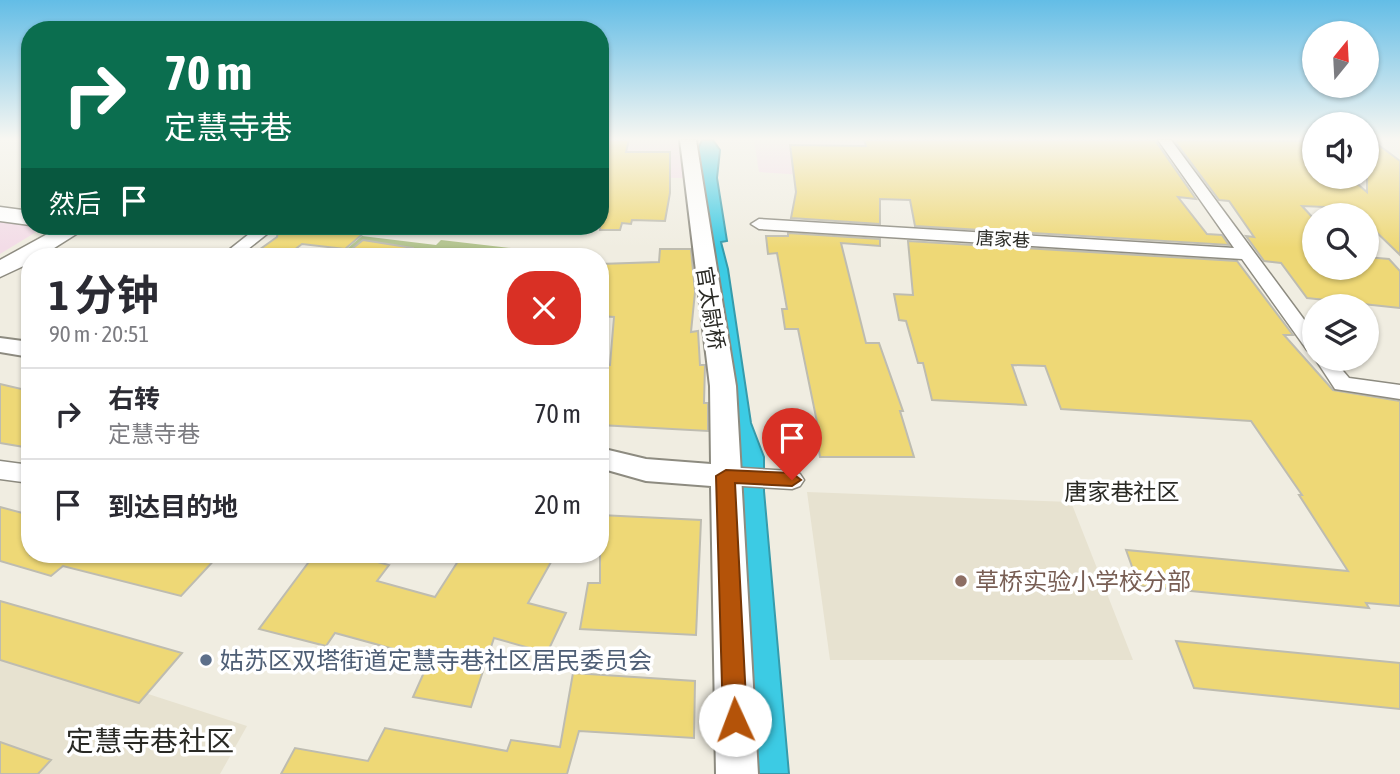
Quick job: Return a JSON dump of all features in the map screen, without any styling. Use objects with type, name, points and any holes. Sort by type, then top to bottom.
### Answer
[{"type":"main road","points":[[0,214],[21,217]]},
{"type":"main road","points":[[27,248],[51,235]]},
{"type":"main road","points":[[39,248],[62,235]]},
{"type":"main road","points":[[0,263],[21,251]]},
{"type":"main road","points":[[0,270],[21,258]]},
{"type":"street","name":"官太尉桥","points":[[691,176],[723,386],[731,477],[737,774]]},
{"type":"street","points":[[1190,176],[1302,330]]},
{"type":"street","name":"唐家巷","points":[[759,224],[1247,254]]},
{"type":"street","points":[[240,248],[257,235]]},
{"type":"street","points":[[0,345],[21,348]]},
{"type":"street","points":[[1332,371],[1342,384],[1400,392]]},
{"type":"street","points":[[609,460],[646,470],[780,479]]},
{"type":"street","points":[[0,470],[21,473]]},
{"type":"shaded area","points":[[609,176],[685,176],[609,177]]},
{"type":"shaded area","points":[[820,176],[1004,176],[1012,189]]},
{"type":"shaded area","points":[[0,218],[21,220],[21,235],[31,235],[0,254]]},
{"type":"shaded area","name":"草桥实验小学校分部","points":[[807,492],[1071,502],[1133,660],[830,660]]},
{"type":"shaded area","points":[[0,646],[247,726],[220,774],[0,774]]},
{"type":"green space","points":[[362,236],[436,245],[441,240],[511,248],[348,248]]},
{"type":"water","points":[[700,176],[717,176],[727,241],[721,242],[728,269],[751,423],[764,457],[764,491],[789,774],[747,774]]},
{"type":"building","points":[[609,176],[670,176],[665,221],[632,220],[631,224],[622,223],[620,230],[609,230]]},
{"type":"building","points":[[794,176],[1180,176],[1196,199],[1178,197],[1207,234],[1222,235],[1229,245],[915,226],[910,200],[880,199],[880,224],[791,218],[796,192]]},
{"type":"building","points":[[1201,176],[1302,176],[1302,189],[1363,189],[1367,192],[1367,189],[1379,189],[1379,176],[1400,176],[1400,255],[1379,235],[1379,203],[1302,203],[1302,280],[1379,280],[1379,258],[1389,259],[1400,271],[1400,308],[1379,306],[1379,294],[1304,294],[1281,263],[1264,261],[1246,236],[1254,237],[1229,201],[1219,200]]},
{"type":"building","points":[[788,233],[880,239],[880,246],[841,243],[866,343],[879,343],[903,411],[900,411],[914,457],[820,457],[815,427],[818,427],[798,329],[785,329],[782,309],[787,309],[777,253],[768,254],[766,236],[788,236]]},
{"type":"building","points":[[361,235],[346,248],[302,244],[297,248],[262,248],[277,237]]},
{"type":"building","points":[[363,240],[413,248],[353,248]]},
{"type":"building","points":[[908,241],[1237,261],[1293,335],[1284,335],[1302,355],[1302,371],[1316,371],[1333,390],[1400,401],[1400,606],[1366,603],[1369,608],[1139,586],[1126,550],[1348,571],[1299,495],[1302,495],[1251,421],[1061,409],[1045,366],[1012,365],[1026,405],[932,400],[923,363],[918,363],[906,321],[899,320],[894,294],[913,295]]},
{"type":"building","points":[[660,249],[691,249],[695,292],[691,332],[698,331],[700,365],[705,365],[704,403],[708,403],[708,431],[609,426],[609,365],[614,317],[609,317],[609,264],[659,262]]},
{"type":"building","points":[[0,384],[21,389],[21,446],[0,443]]},
{"type":"building","points":[[0,507],[21,513],[21,563],[212,563],[181,596],[63,566],[51,576],[0,561]]},
{"type":"building","points":[[609,515],[701,520],[696,635],[580,629],[588,583],[600,583],[600,563],[609,563]]},
{"type":"building","points":[[308,563],[389,565],[377,581],[435,597],[457,563],[550,563],[528,603],[566,613],[547,653],[494,638],[471,707],[413,697],[430,659],[335,633],[326,646],[259,629]]},
{"type":"building","points":[[0,601],[182,653],[139,703],[0,660]]},
{"type":"building","points":[[1176,641],[1400,663],[1400,709],[1194,688]]},
{"type":"building","points":[[573,673],[695,681],[694,738],[579,731],[567,774],[281,774],[295,748],[368,761],[385,728],[507,751],[511,740],[560,747]]},
{"type":"building","points":[[0,742],[51,760],[38,774],[0,774]]},
{"type":"place","name":"草桥实验小学校分部","points":[[961,581]]},
{"type":"place","name":"姑苏区双塔街道定慧寺巷社区居民委员会","points":[[206,660]]},
{"type":"district","name":"唐家巷社区","points":[[1122,492]]},
{"type":"district","name":"定慧寺巷社区","points":[[150,741]]},
{"type":"route","points":[[735,720],[726,476],[792,480]]}]
